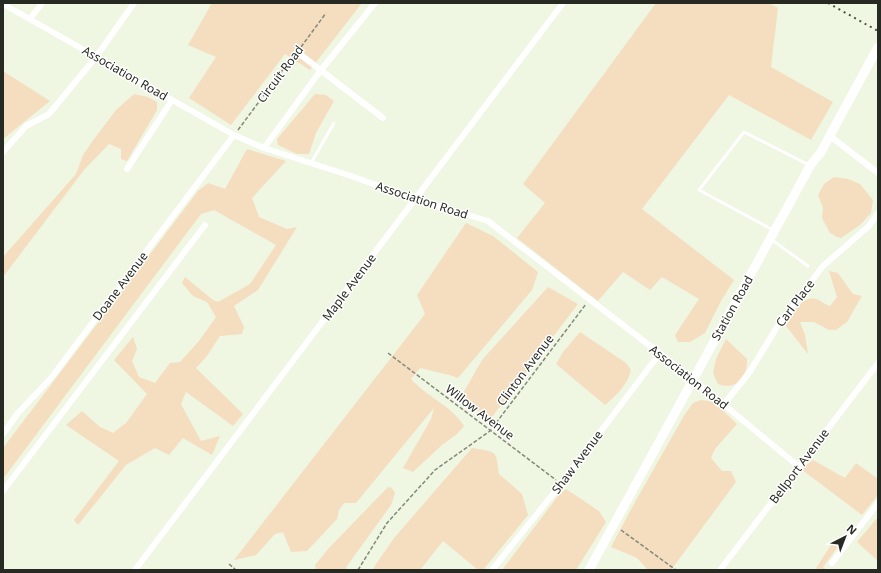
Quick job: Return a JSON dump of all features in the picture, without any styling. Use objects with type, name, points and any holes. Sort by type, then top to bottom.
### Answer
[{"type":"main road","name":"Station Road","points":[[589,570],[810,166],[821,152],[878,48]]},
{"type":"street","points":[[30,19],[42,3]]},
{"type":"street","points":[[3,152],[26,126],[49,114],[96,57],[134,3]]},
{"type":"street","points":[[264,148],[321,70],[375,3]]},
{"type":"street","name":"Maple Avenue","points":[[135,570],[562,3]]},
{"type":"street","name":"Association Road","points":[[3,4],[234,135],[264,148],[488,222],[660,353],[798,466]]},
{"type":"street","points":[[297,52],[383,118]]},
{"type":"street","points":[[127,169],[172,100]]},
{"type":"street","name":"Doane Avenue","points":[[3,434],[18,413],[51,378],[234,135]]},
{"type":"street","points":[[830,136],[878,173]]},
{"type":"street","name":"Carl Place","points":[[724,404],[749,373],[777,326],[823,266],[869,226],[878,213]]},
{"type":"street","points":[[3,490],[205,225]]},
{"type":"street","name":"Shaw Avenue","points":[[492,570],[561,484],[660,353]]},
{"type":"street","name":"Bellport Avenue","points":[[720,570],[878,363]]},
{"type":"street","points":[[832,563],[878,503]]},
{"type":"lane","points":[[311,163],[334,122]]},
{"type":"lane","points":[[808,266],[773,234],[699,190],[744,132],[810,166]]},
{"type":"path","name":"Circuit Road","points":[[234,135],[326,13]]},
{"type":"path","name":"Clinton Avenue","points":[[358,570],[387,523],[435,470],[490,431],[590,300]]},
{"type":"path","name":"Willow Avenue","points":[[388,353],[561,484]]},
{"type":"path","points":[[614,525],[676,570]]},
{"type":"path","points":[[229,564],[236,570]]},
{"type":"shaded area","points":[[212,3],[362,3],[310,70],[285,54],[231,125],[189,98],[216,57],[188,45]]},
{"type":"shaded area","points":[[656,3],[769,3],[778,8],[771,67],[833,102],[811,140],[729,95],[642,209],[734,280],[721,301],[705,333],[690,342],[678,342],[675,335],[699,299],[662,277],[650,290],[623,272],[598,301],[517,238],[545,203],[523,184]]},
{"type":"shaded area","points":[[3,71],[50,101],[3,139]]},
{"type":"shaded area","points":[[134,94],[148,97],[157,102],[157,110],[127,161],[121,159],[121,149],[109,144],[84,170],[3,277],[3,257],[76,174],[83,155],[94,139],[116,110]]},
{"type":"shaded area","points":[[315,94],[326,95],[334,101],[316,133],[309,154],[297,154],[278,145],[277,139]]},
{"type":"shaded area","points":[[247,149],[286,161],[252,198],[259,217],[287,229],[297,227],[258,290],[234,306],[244,327],[242,334],[220,336],[207,356],[196,368],[243,414],[233,426],[186,392],[181,404],[201,441],[220,436],[212,455],[183,438],[169,455],[155,448],[126,465],[78,525],[74,520],[119,461],[66,425],[82,411],[100,427],[113,433],[126,423],[147,394],[114,360],[133,337],[137,349],[132,361],[139,377],[155,383],[170,363],[180,362],[199,341],[216,317],[207,302],[193,296],[182,283],[185,277],[213,300],[218,302],[250,284],[276,245],[214,210],[201,214],[3,479],[3,448],[198,191],[208,183],[225,189]]},
{"type":"shaded area","points":[[834,177],[848,179],[860,184],[873,200],[871,213],[860,225],[841,238],[830,233],[822,218],[823,208],[818,195],[824,184]]},
{"type":"shaded area","points":[[466,223],[493,236],[538,272],[532,290],[458,378],[420,368],[411,379],[453,413],[464,426],[457,434],[442,445],[413,472],[403,468],[431,419],[434,408],[356,503],[344,503],[339,510],[337,519],[307,551],[291,552],[283,532],[275,534],[256,555],[234,560],[425,314],[417,295]]},
{"type":"shaded area","points":[[829,271],[838,273],[853,294],[862,296],[847,322],[836,330],[829,330],[814,322],[800,322],[805,335],[808,354],[786,326],[794,312],[801,303],[806,300],[816,299],[830,306],[837,297]]},
{"type":"shaded area","points":[[548,287],[578,304],[489,421],[462,395],[482,360]]},
{"type":"shaded area","points":[[580,332],[626,363],[631,370],[630,375],[621,389],[605,405],[556,364],[563,352]]},
{"type":"shaded area","points":[[726,339],[747,359],[747,366],[743,377],[735,384],[730,386],[718,384],[713,373],[716,359]]},
{"type":"shaded area","points":[[701,400],[714,402],[737,424],[715,449],[711,458],[722,471],[731,471],[736,482],[671,570],[648,570],[637,558],[611,547],[685,414],[693,403]]},
{"type":"shaded area","points":[[472,448],[486,450],[493,453],[497,460],[499,474],[522,494],[528,515],[483,570],[478,570],[443,541],[420,570],[372,570],[394,538]]},
{"type":"shaded area","points":[[813,460],[845,478],[856,463],[878,479],[878,495],[862,515],[801,469]]},
{"type":"shaded area","points":[[388,487],[392,488],[395,493],[391,505],[347,566],[346,570],[316,570],[315,565],[328,549]]},
{"type":"shaded area","points":[[566,489],[599,511],[606,522],[576,570],[502,570],[558,496]]},
{"type":"shaded area","points":[[878,517],[878,561],[857,542]]},
{"type":"shaded area","points":[[842,541],[823,567],[827,570],[818,570],[816,568],[831,545]]},
{"type":"railway","points":[[828,3],[878,31]]}]
